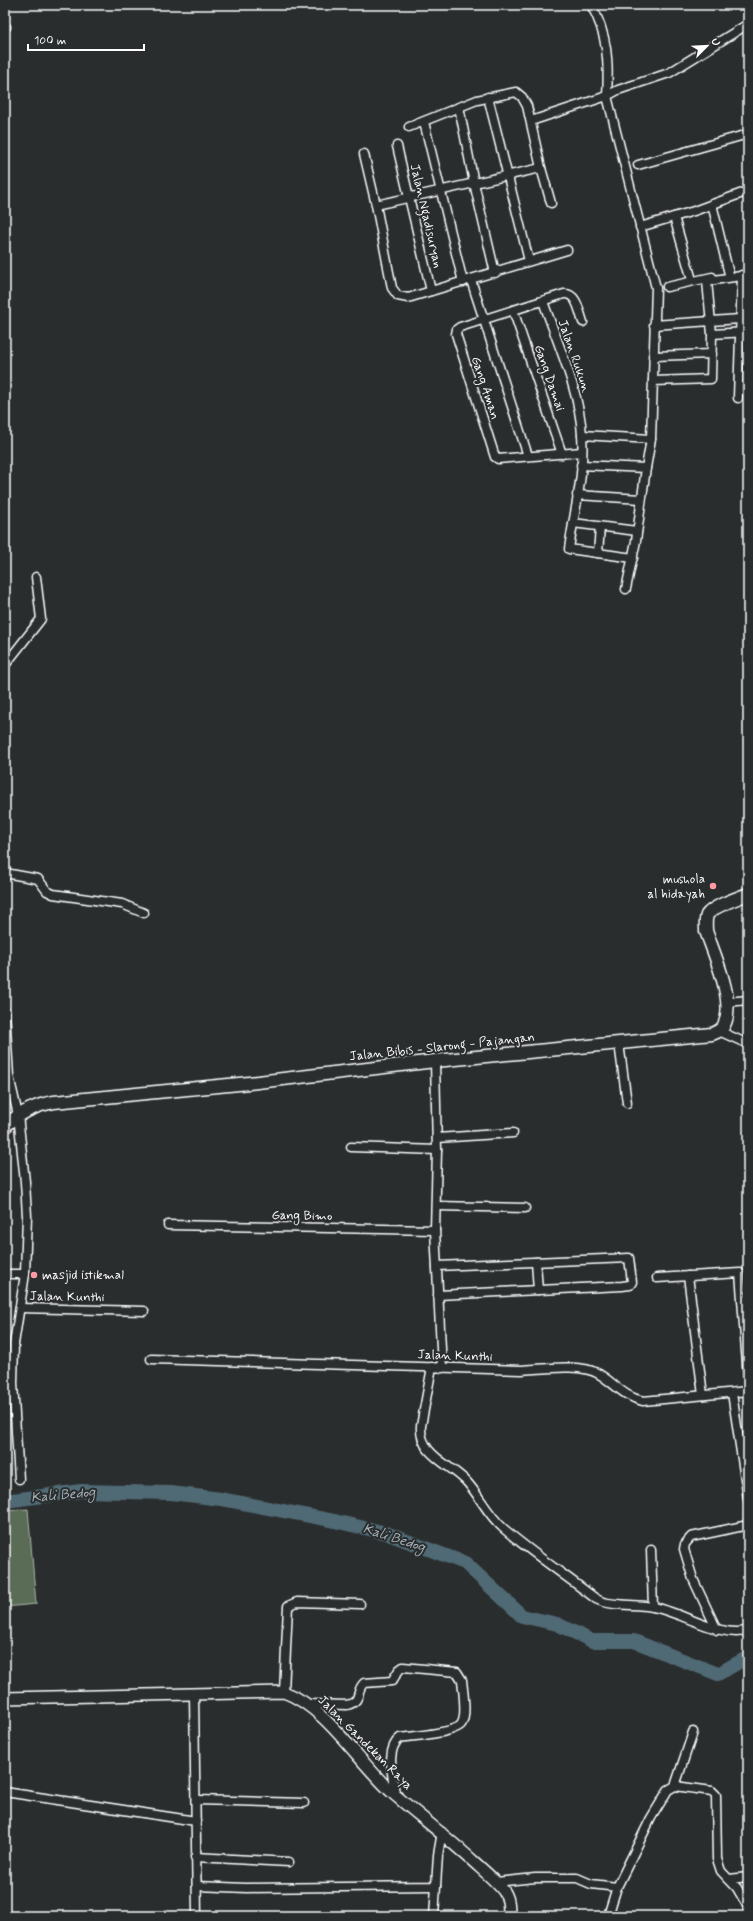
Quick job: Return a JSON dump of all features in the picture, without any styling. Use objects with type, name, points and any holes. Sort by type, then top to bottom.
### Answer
[{"type":"main road","points":[[719,1031],[724,1026],[727,1016],[727,1002],[706,931],[706,919],[708,914],[717,907],[748,894]]},
{"type":"main road","name":"Jalan Bibis - Slarong - Pajangan","points":[[5,1126],[18,1115],[31,1108],[54,1102],[250,1083],[435,1061],[706,1036],[719,1031]]},
{"type":"street","points":[[591,5],[606,41],[609,68],[607,96],[656,288],[651,439],[637,531],[626,590]]},
{"type":"street","points":[[531,121],[607,96],[618,90],[669,73],[748,24]]},
{"type":"street","points":[[409,127],[488,97],[516,92],[522,97],[528,106],[541,168],[551,203]]},
{"type":"street","points":[[488,97],[529,261]]},
{"type":"street","points":[[459,107],[474,183],[495,273]]},
{"type":"street","points":[[424,122],[467,281],[483,320],[528,456],[582,452]]},
{"type":"street","points":[[638,165],[748,134]]},
{"type":"street","name":"Jalan Ngadisuryan","points":[[397,146],[431,291]]},
{"type":"street","points":[[364,154],[394,292],[398,296],[408,298],[495,273],[567,250]]},
{"type":"street","points":[[376,205],[541,168]]},
{"type":"street","points":[[640,227],[747,194]]},
{"type":"street","points":[[712,204],[729,274]]},
{"type":"street","points":[[674,217],[692,280]]},
{"type":"street","points":[[668,287],[692,280],[746,273]]},
{"type":"street","points":[[738,398],[744,332],[740,319],[746,273]]},
{"type":"street","points":[[653,381],[709,380],[712,376],[712,334],[707,281],[746,273]]},
{"type":"street","points":[[483,320],[569,294],[573,296],[582,322]]},
{"type":"street","name":"Jalan Rukun","points":[[543,301],[576,399],[582,435],[581,465],[569,549],[598,553]]},
{"type":"street","name":"Gang Damai","points":[[513,310],[562,454]]},
{"type":"street","points":[[654,325],[740,319]]},
{"type":"street","name":"Gang Aman","points":[[483,320],[460,327],[456,334],[495,457],[498,459],[528,456]]},
{"type":"street","points":[[712,334],[744,332]]},
{"type":"street","points":[[653,356],[712,354]]},
{"type":"street","points":[[582,435],[651,439]]},
{"type":"street","points":[[581,465],[646,468]]},
{"type":"street","points":[[577,495],[642,499]]},
{"type":"street","points":[[573,523],[637,531]]},
{"type":"street","points":[[600,527],[598,553],[632,558]]},
{"type":"street","points":[[5,665],[41,619],[36,577]]},
{"type":"street","points":[[5,874],[38,879],[47,891],[53,894],[122,904],[144,913]]},
{"type":"street","points":[[727,1002],[748,1000]]},
{"type":"street","points":[[5,1011],[8,1090],[18,1115],[26,1202],[25,1274]]},
{"type":"street","points":[[719,1031],[748,1044]]},
{"type":"street","points":[[618,1043],[627,1103]]},
{"type":"street","points":[[435,1061],[437,1138],[437,1206],[435,1230],[442,1368]]},
{"type":"street","points":[[437,1138],[513,1133]]},
{"type":"street","points":[[350,1147],[437,1150]]},
{"type":"street","points":[[437,1206],[525,1208]]},
{"type":"street","name":"Gang Bimo","points":[[168,1225],[435,1230]]},
{"type":"street","points":[[437,1266],[629,1258],[632,1282],[628,1285],[438,1295]]},
{"type":"street","points":[[536,1262],[538,1290]]},
{"type":"street","points":[[657,1278],[736,1272],[740,1274],[748,1378]]},
{"type":"street","name":"Jalan Kunthi","points":[[5,1274],[25,1274],[20,1308],[144,1311]]},
{"type":"street","points":[[688,1276],[703,1395]]},
{"type":"street","points":[[19,1479],[12,1392],[14,1344],[20,1308]]},
{"type":"street","name":"Jalan Kunthi","points":[[151,1360],[522,1370],[591,1370],[599,1374],[626,1395],[643,1402],[748,1391]]},
{"type":"street","points":[[432,1367],[420,1430],[424,1444],[429,1452],[464,1479],[482,1505],[503,1528],[596,1599],[611,1604],[653,1607],[688,1617],[717,1630],[736,1632],[748,1630]]},
{"type":"street","points":[[732,1393],[748,1499]]},
{"type":"street","points":[[717,1630],[693,1579],[684,1549],[685,1544],[691,1537],[748,1525]]},
{"type":"street","points":[[651,1550],[653,1607]]},
{"type":"street","points":[[284,1692],[288,1606],[297,1602],[360,1604]]},
{"type":"street","points":[[306,1704],[352,1704],[359,1696],[361,1686],[364,1683],[392,1681],[399,1670],[403,1667],[457,1672],[460,1675],[462,1680],[464,1717],[462,1724],[455,1730],[400,1738],[395,1742],[391,1750],[394,1794]]},
{"type":"street","name":"Jalan Gandekan Raya","points":[[5,1698],[284,1692],[296,1696],[327,1722],[394,1794],[442,1832],[496,1882],[504,1891],[508,1899],[509,1916]]},
{"type":"street","points":[[194,1694],[196,1800],[195,1858],[197,1916]]},
{"type":"street","points":[[608,1916],[617,1887],[665,1793],[675,1786],[693,1732]]},
{"type":"street","points":[[675,1786],[712,1791],[716,1795],[717,1860],[721,1871],[742,1894],[748,1907]]},
{"type":"street","points":[[5,1792],[196,1821]]},
{"type":"street","points":[[196,1800],[304,1803]]},
{"type":"street","points":[[434,1916],[438,1855],[442,1832]]},
{"type":"street","points":[[195,1858],[289,1862]]},
{"type":"street","points":[[729,1879],[748,1877]]},
{"type":"street","points":[[496,1882],[535,1878],[577,1878],[590,1884],[617,1887]]},
{"type":"street","points":[[197,1886],[246,1888],[436,1886]]},
{"type":"green space","points":[[28,1509],[36,1604],[5,1607],[5,1511]]},
{"type":"waterway","name":"Kali Bedog","points":[[5,1501],[81,1491],[171,1493],[221,1499],[330,1520],[386,1533],[465,1563],[522,1616],[557,1624],[592,1641],[634,1641],[718,1674],[748,1657]]},
{"type":"place","name":"mushola al hidayah","points":[[713,886]]},
{"type":"place","name":"masjid istikmal","points":[[34,1275]]}]
